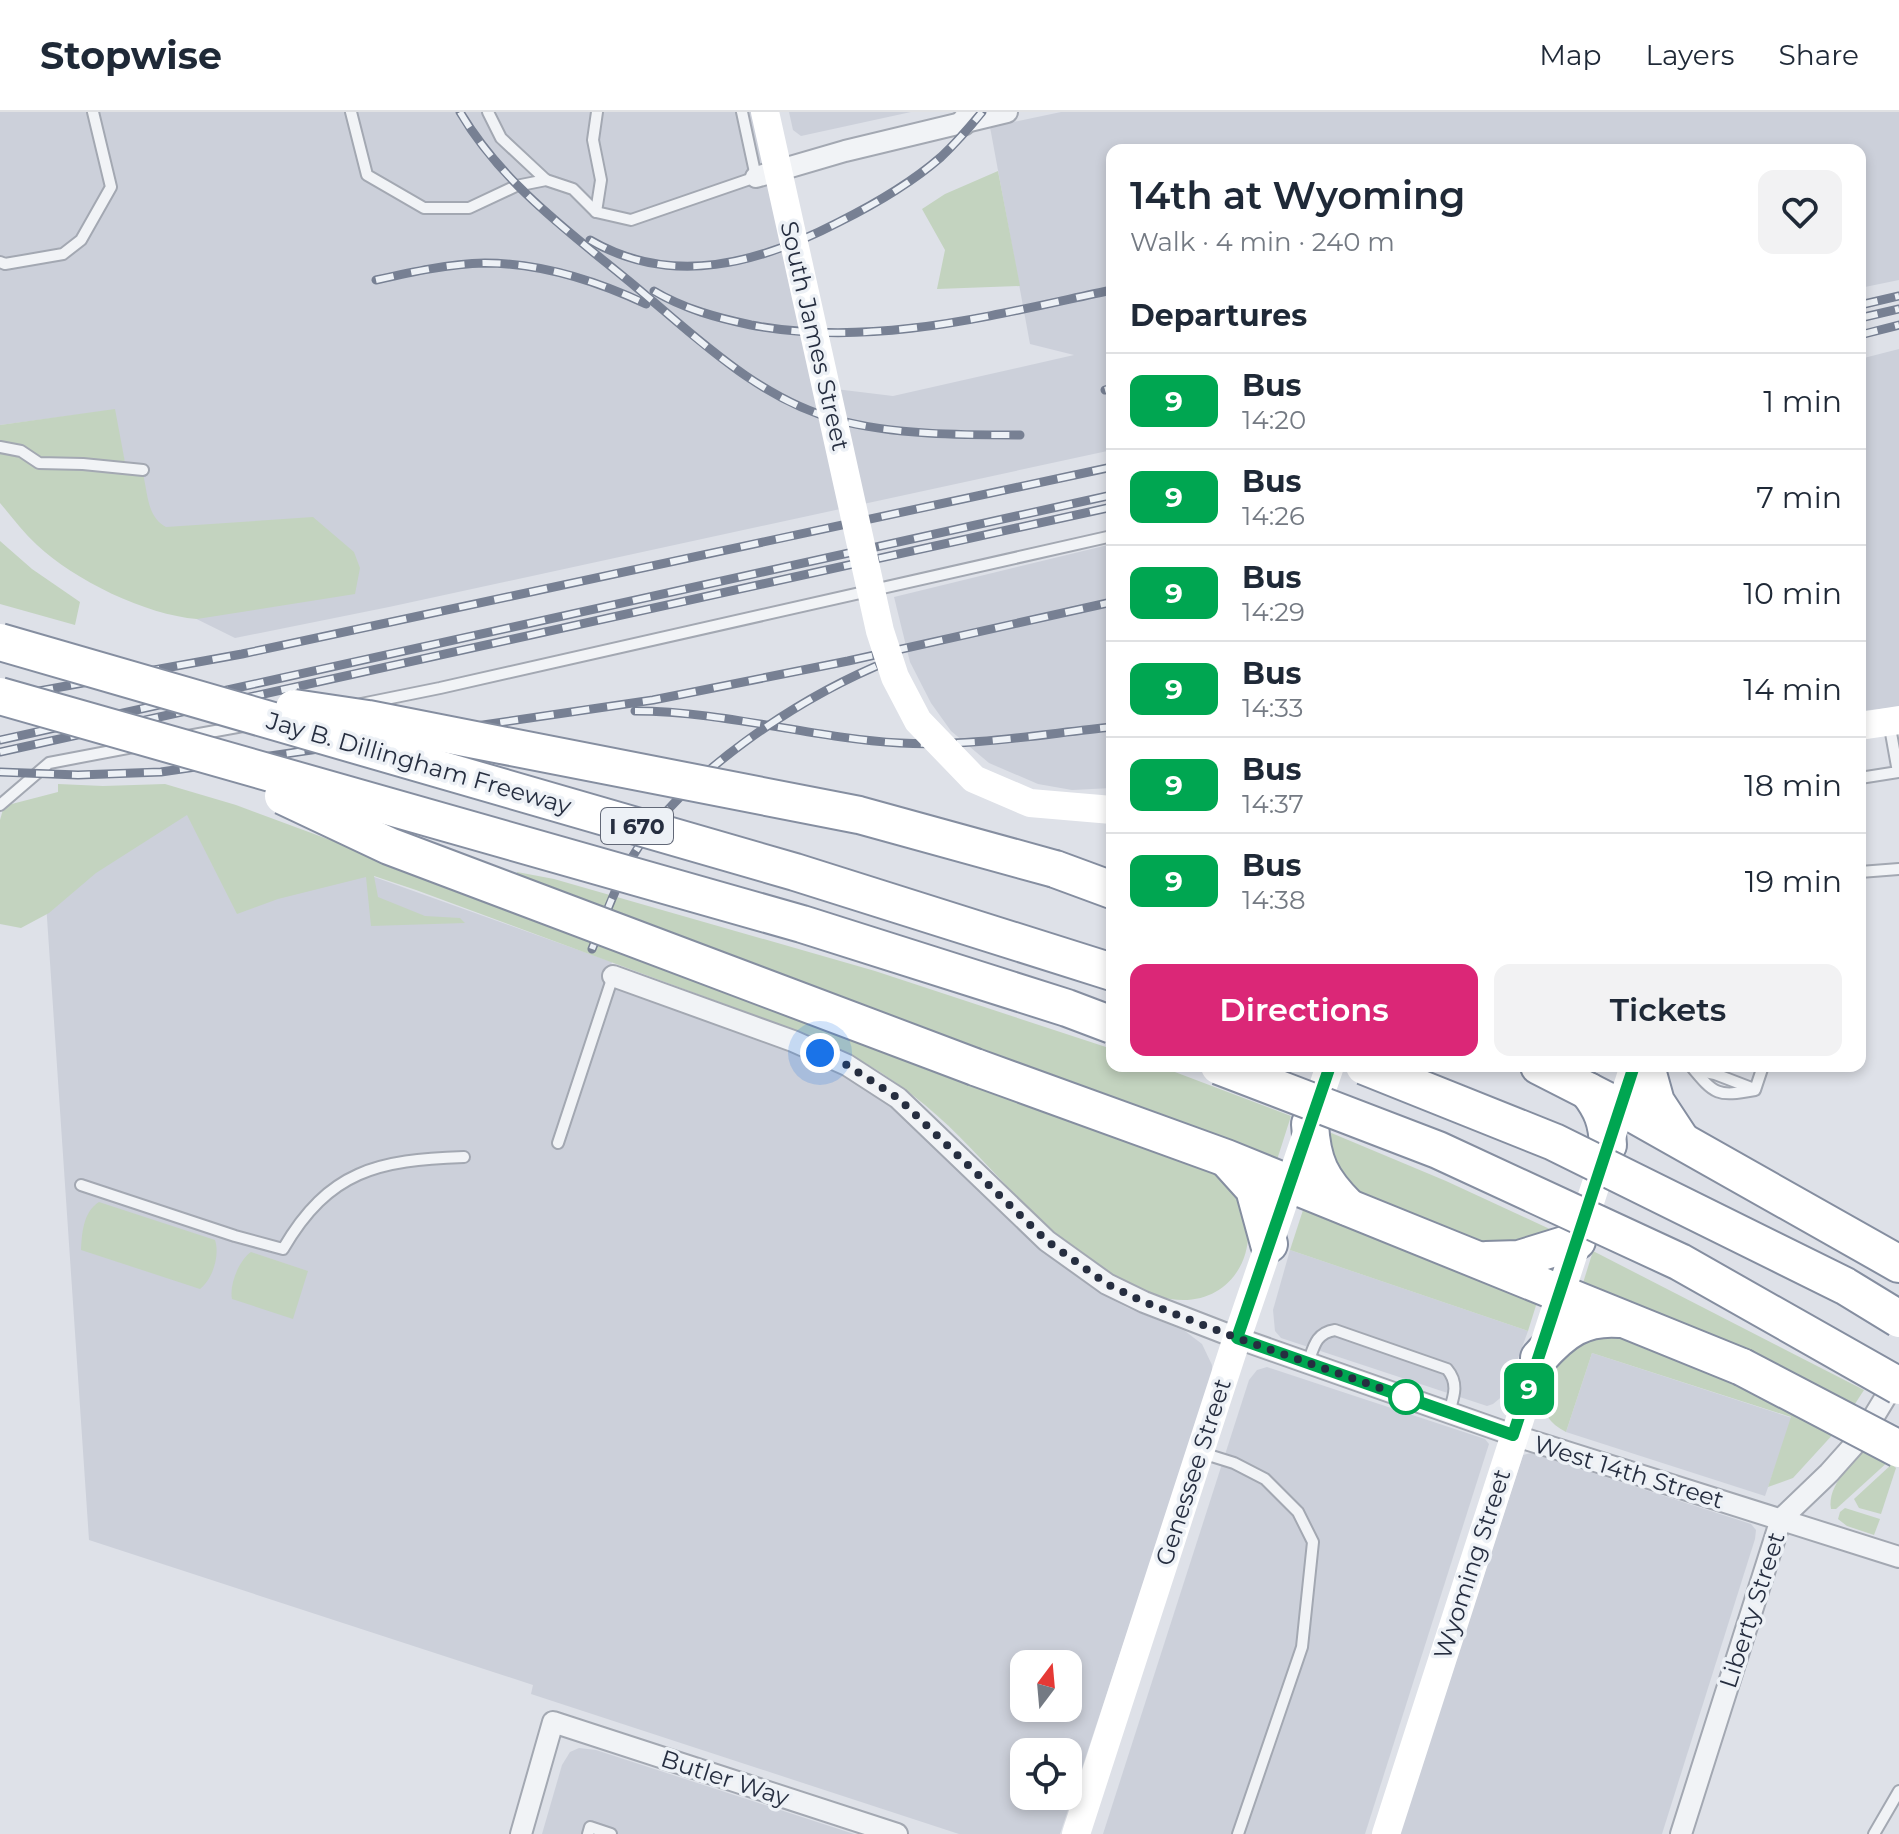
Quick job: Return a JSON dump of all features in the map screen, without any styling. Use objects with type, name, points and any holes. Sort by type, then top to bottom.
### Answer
[{"type":"highway","name":"Jay B. Dillingham Freeway","points":[[0,642],[795,872],[1106,970]]},
{"type":"highway","points":[[160,688],[368,719],[859,815],[1055,869],[1106,888]]},
{"type":"highway","name":"I 670","points":[[0,696],[802,924],[1106,1023]]},
{"type":"highway","points":[[188,751],[389,846],[975,1067],[1226,1158],[1481,1260],[1742,1367],[1899,1449]]},
{"type":"highway","points":[[1235,1072],[1438,1150],[1680,1262],[1899,1386]]},
{"type":"highway","points":[[1379,1072],[1554,1142],[1845,1286],[1899,1319]]},
{"type":"highway","points":[[1551,1072],[1682,1141],[1899,1264]]},
{"type":"highway","points":[[1648,1072],[1656,1102],[1682,1141]]},
{"type":"highway","points":[[1604,1099],[1601,1107],[1607,1124],[1608,1145]]},
{"type":"highway","points":[[1310,1124],[1312,1150],[1321,1175],[1349,1208]]},
{"type":"highway","points":[[1226,1158],[1254,1189],[1269,1244]]},
{"type":"highway","points":[[1481,1260],[1519,1259],[1577,1241]]},
{"type":"highway","points":[[1539,1358],[1554,1341],[1576,1325],[1601,1317],[1624,1319]]},
{"type":"main road","name":"South James Street","points":[[765,112],[880,631],[895,677],[918,721],[974,779],[1030,803],[1106,809]]},
{"type":"main road","points":[[1866,725],[1894,721]]},
{"type":"main road","name":"Genessee Street","points":[[1076,1834],[1237,1338],[1328,1072]]},
{"type":"main road","points":[[1604,1099],[1629,1072]]},
{"type":"main road","name":"Wyoming Street","points":[[1386,1834],[1608,1145]]},
{"type":"street","points":[[756,177],[968,117],[1004,112]]},
{"type":"street","name":"West 14th Street","points":[[613,976],[793,1041],[847,1065],[898,1098],[1047,1241],[1107,1284],[1144,1302],[1513,1435],[1899,1557]]},
{"type":"street","name":"Liberty Street","points":[[1681,1834],[1781,1519],[1862,1436],[1899,1375]]},
{"type":"street","name":"Butler Way","points":[[521,1834],[553,1722],[897,1834]]},
{"type":"lane","points":[[0,262],[5,264],[63,254],[81,240],[111,187],[93,112]]},
{"type":"lane","points":[[351,112],[367,175],[424,208],[469,208],[516,186],[546,180]]},
{"type":"lane","points":[[488,112],[501,138],[546,180],[573,189],[596,212],[631,220],[756,177],[742,112]]},
{"type":"lane","points":[[596,212],[601,180],[593,140],[597,112]]},
{"type":"lane","points":[[0,447],[21,451],[39,463],[143,470]]},
{"type":"lane","points":[[0,805],[49,763],[440,688],[1106,537]]},
{"type":"lane","points":[[1866,777],[1898,772],[1894,721]]},
{"type":"lane","points":[[1866,870],[1899,869]]},
{"type":"lane","points":[[558,1143],[613,976]]},
{"type":"lane","points":[[1696,1072],[1705,1086],[1727,1096],[1755,1090],[1761,1072]]},
{"type":"lane","points":[[81,1185],[283,1249],[300,1219],[331,1189],[375,1166],[423,1158],[464,1157]]},
{"type":"lane","points":[[1308,1363],[1317,1338],[1324,1332],[1335,1330],[1405,1354],[1447,1369],[1454,1377],[1455,1390],[1449,1412]]},
{"type":"lane","points":[[1200,1452],[1234,1463],[1265,1479],[1298,1512],[1313,1542],[1302,1647],[1238,1834]]},
{"type":"lane","points":[[1874,1834],[1899,1791]]},
{"type":"lane","points":[[588,1834],[590,1827],[611,1834]]},
{"type":"shaded area","points":[[0,112],[755,112],[819,387],[893,396],[1074,355],[1030,344],[990,127],[1061,112],[1899,112],[1899,280],[1866,287],[1866,144],[1106,144],[1106,451],[235,638],[152,597],[114,410],[0,425]]},
{"type":"shaded area","points":[[789,112],[911,112],[801,136],[793,130]]},
{"type":"shaded area","points":[[1899,349],[1899,707],[1866,710],[1866,357]]},
{"type":"shaded area","points":[[1106,545],[1106,788],[1072,790],[1038,784],[989,763],[951,731],[931,703],[910,662],[894,597]]},
{"type":"shaded area","points":[[190,811],[612,962],[606,984],[782,1047],[833,1069],[862,1085],[911,1122],[1044,1251],[1072,1273],[1128,1308],[1185,1331],[1202,1344],[1212,1365],[1212,1378],[1082,1768],[1082,1738],[1010,1738],[1010,1810],[1068,1810],[1060,1834],[959,1834],[531,1694],[533,1685],[89,1540],[46,903]]},
{"type":"shaded area","points":[[1290,1250],[1528,1331],[1505,1394],[1487,1406],[1281,1338],[1275,1331],[1273,1310]]},
{"type":"shaded area","points":[[1592,1353],[1792,1418],[1765,1496],[1566,1432]]},
{"type":"shaded area","points":[[1267,1367],[1485,1439],[1489,1444],[1365,1834],[1103,1834],[1249,1380],[1257,1370]]},
{"type":"shaded area","points":[[1531,1453],[1751,1524],[1756,1530],[1662,1834],[1399,1834],[1523,1455]]},
{"type":"shaded area","points":[[579,1748],[596,1750],[854,1834],[542,1834],[562,1765],[570,1752]]},
{"type":"green space","points":[[998,171],[1020,286],[937,289],[945,250],[922,209],[945,194]]},
{"type":"green space","points":[[115,409],[127,473],[143,474],[149,504],[160,523],[166,527],[313,517],[354,552],[360,568],[355,594],[197,619],[156,611],[112,594],[52,558],[0,503],[0,425]]},
{"type":"green space","points":[[0,541],[32,569],[80,602],[75,625],[0,604]]},
{"type":"green space","points":[[58,784],[165,784],[236,805],[1199,1162],[1226,1178],[1238,1190],[1246,1213],[1248,1236],[1244,1256],[1235,1274],[1222,1288],[1204,1297],[1182,1300],[1157,1296],[1122,1282],[1060,1239],[925,1105],[866,1063],[800,1032],[416,890],[374,876],[378,897],[425,916],[460,918],[465,923],[371,926],[366,877],[278,899],[237,914],[187,815],[96,873],[49,913],[21,928],[0,924],[0,820],[4,806],[58,792]]},
{"type":"green space","points":[[517,872],[554,879],[875,971],[1106,1047],[1106,1072],[1175,1072],[1291,1116],[1276,1163],[516,877]]},
{"type":"green space","points":[[1329,1132],[1554,1231],[1499,1252],[1342,1186]]},
{"type":"green space","points":[[99,1202],[215,1240],[216,1259],[205,1285],[200,1289],[81,1250],[87,1217]]},
{"type":"green space","points":[[1304,1207],[1538,1299],[1528,1331],[1290,1250]]},
{"type":"green space","points":[[1593,1251],[1864,1390],[1851,1410],[1585,1290],[1583,1283]]},
{"type":"green space","points":[[251,1252],[308,1271],[293,1319],[232,1299],[236,1273]]},
{"type":"green space","points":[[1624,1331],[1836,1431],[1793,1478],[1768,1487],[1791,1417],[1592,1353],[1566,1432],[1553,1423],[1545,1412],[1543,1401],[1544,1389],[1554,1364],[1569,1341]]},
{"type":"green space","points":[[1866,1447],[1890,1460],[1836,1509],[1831,1509],[1837,1483]]},
{"type":"green space","points":[[1892,1464],[1896,1468],[1881,1514],[1859,1508],[1854,1499]]},
{"type":"green space","points":[[1845,1508],[1880,1519],[1874,1535],[1847,1526],[1838,1519]]},
{"type":"railway","points":[[460,112],[497,163],[540,207],[730,365],[782,398],[838,420],[882,429],[1020,435]]},
{"type":"railway","points":[[590,240],[621,255],[652,263],[684,266],[716,264],[778,249],[839,222],[905,185],[941,157],[982,112]]},
{"type":"railway","points":[[376,280],[457,265],[506,264],[568,275],[646,304]]},
{"type":"railway","points":[[654,291],[689,308],[751,325],[842,333],[933,326],[1106,291]]},
{"type":"railway","points":[[1866,304],[1899,296]]},
{"type":"railway","points":[[1866,317],[1899,309]]},
{"type":"railway","points":[[1866,333],[1899,325]]},
{"type":"railway","points":[[0,698],[242,654],[1106,468]]},
{"type":"railway","points":[[0,740],[1106,496]]},
{"type":"railway","points":[[0,752],[1106,508]]},
{"type":"railway","points":[[0,772],[78,775],[161,772],[653,700],[848,661],[1106,603]]},
{"type":"railway","points":[[592,949],[631,859],[680,797],[712,768],[782,716],[819,694],[891,660]]},
{"type":"railway","points":[[635,711],[701,715],[834,736],[926,744],[979,742],[1106,728]]},
{"type":"bus line","name":"9","points":[[1328,1072],[1237,1338],[1513,1435],[1632,1072]]},
{"type":"route","points":[[820,1053],[847,1065],[898,1098],[1047,1241],[1107,1284],[1144,1302],[1237,1338],[1406,1397]]}]
